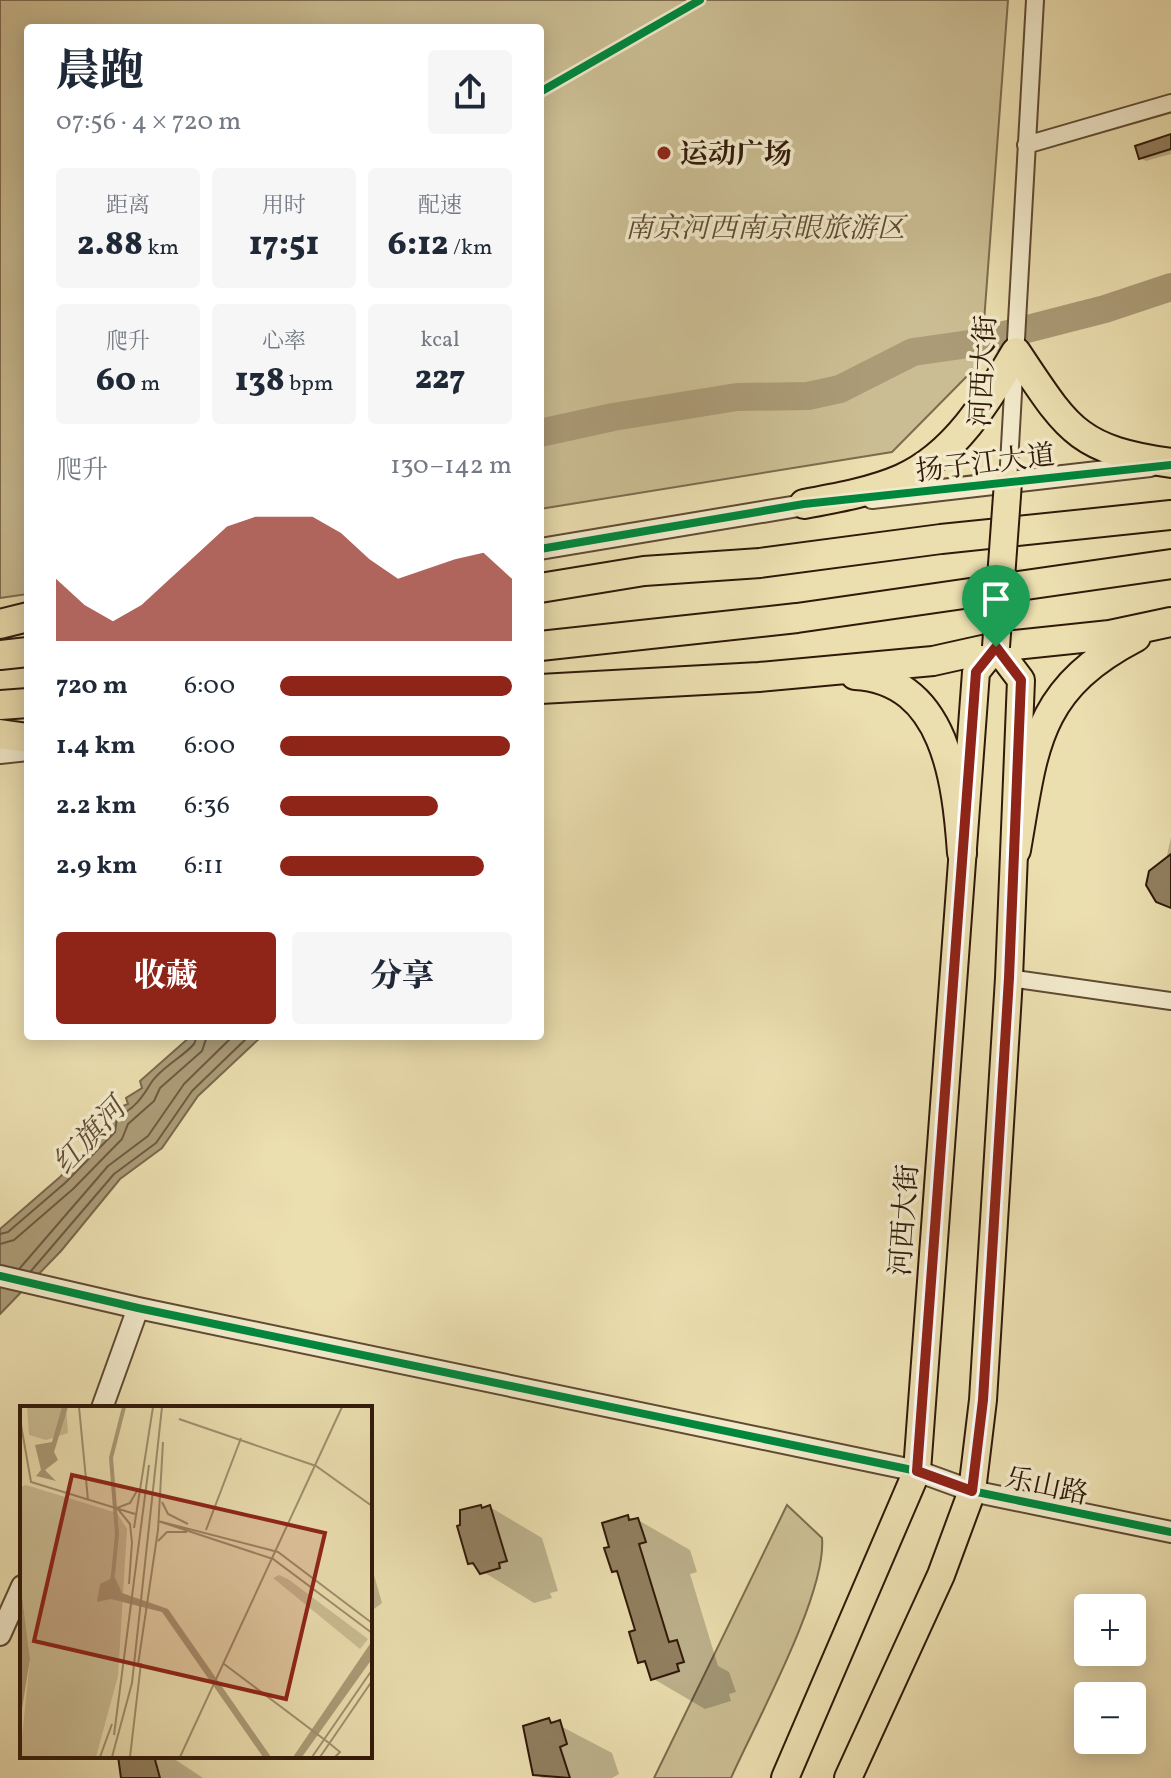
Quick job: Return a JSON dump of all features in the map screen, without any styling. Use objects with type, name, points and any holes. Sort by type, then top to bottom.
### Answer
[{"type":"highway","points":[[804,504],[901,479],[931,462],[985,404],[1016,352],[1071,429],[1123,457],[1171,464]]},
{"type":"highway","points":[[544,587],[644,571],[760,563],[941,539],[1171,515]]},
{"type":"highway","points":[[544,646],[797,618],[1171,564]]},
{"type":"highway","points":[[544,581],[573,583]]},
{"type":"highway","points":[[0,621],[24,617]]},
{"type":"highway","points":[[544,689],[933,661],[996,647],[1110,635],[1171,622]]},
{"type":"highway","points":[[1016,850],[1036,741],[1053,705],[1076,678],[1107,652],[1171,622]]},
{"type":"highway","points":[[0,655],[24,652]]},
{"type":"highway","points":[[810,672],[867,676],[903,691],[918,703],[934,724],[952,769],[962,853]]},
{"type":"highway","points":[[0,705],[24,703]]},
{"type":"highway","points":[[0,734],[24,737]]},
{"type":"main road","name":"河西大街","points":[[785,1778],[917,1471],[976,672],[996,647],[1008,482]]},
{"type":"main road","points":[[848,1778],[941,1575],[972,1491],[983,1400],[1009,978],[1021,680],[996,647]]},
{"type":"street","name":"河西大街","points":[[1008,482],[1035,0]]},
{"type":"street","points":[[1026,145],[1171,103]]},
{"type":"street","name":"扬子江大道","points":[[544,548],[804,504],[1171,464]]},
{"type":"street","points":[[0,753],[24,750]]},
{"type":"street","points":[[1009,978],[1171,1001]]},
{"type":"street","name":"乐山路","points":[[0,1276],[138,1308],[917,1471],[972,1491],[1171,1532]]},
{"type":"street","points":[[103,1406],[138,1308]]},
{"type":"street","points":[[0,1635],[20,1590]]},
{"type":"green space","name":"南京河西南京眼旅游区","points":[[0,0],[1008,0],[981,362],[892,452],[544,508],[544,24],[24,24],[24,595],[0,598]]},
{"type":"green space","points":[[787,1505],[822,1538],[821,1562],[788,1658],[731,1778],[654,1778]]},
{"type":"water","points":[[590,415],[589,431],[544,445],[544,419],[551,421]]},
{"type":"water","points":[[186,1040],[258,1040],[198,1096],[162,1148],[120,1179],[61,1251],[0,1314],[0,1229],[60,1177],[110,1126],[103,1114],[128,1104],[126,1098],[142,1088],[140,1081]]},
{"type":"building","points":[[1171,134],[1171,149],[1139,159],[1135,146]]},
{"type":"building","points":[[1171,854],[1171,908],[1156,902],[1146,885],[1149,871]]},
{"type":"building","points":[[481,1505],[482,1508],[490,1505],[507,1561],[499,1563],[500,1568],[480,1574],[473,1563],[468,1564],[457,1526],[460,1525],[460,1510]]},
{"type":"building","points":[[628,1515],[629,1520],[638,1518],[646,1542],[639,1544],[669,1642],[677,1640],[684,1662],[677,1664],[679,1671],[651,1680],[645,1661],[638,1663],[629,1632],[635,1630],[617,1571],[612,1572],[604,1548],[609,1547],[602,1523]]},
{"type":"building","points":[[549,1718],[551,1723],[560,1720],[567,1744],[560,1747],[570,1778],[533,1775],[523,1726]]},
{"type":"building","points":[[118,1758],[155,1758],[160,1778],[121,1778]]},
{"type":"waterway","points":[[544,432],[613,417],[737,397],[808,396],[840,389],[913,352],[969,344],[1105,309],[1171,287]]},
{"type":"cycle path","points":[[544,90],[700,0]]},
{"type":"cycle path","points":[[544,548],[804,504],[1171,465]]},
{"type":"cycle path","points":[[0,1276],[138,1308],[917,1471],[972,1491],[1171,1532]]},
{"type":"place","name":"运动广场","points":[[664,153]]},
{"type":"route","points":[[996,647],[1021,680],[1009,978],[983,1400],[972,1491],[917,1471],[976,672],[996,647]]},
{"type":"water label","name":"红旗河","points":[[89,1136]]}]
